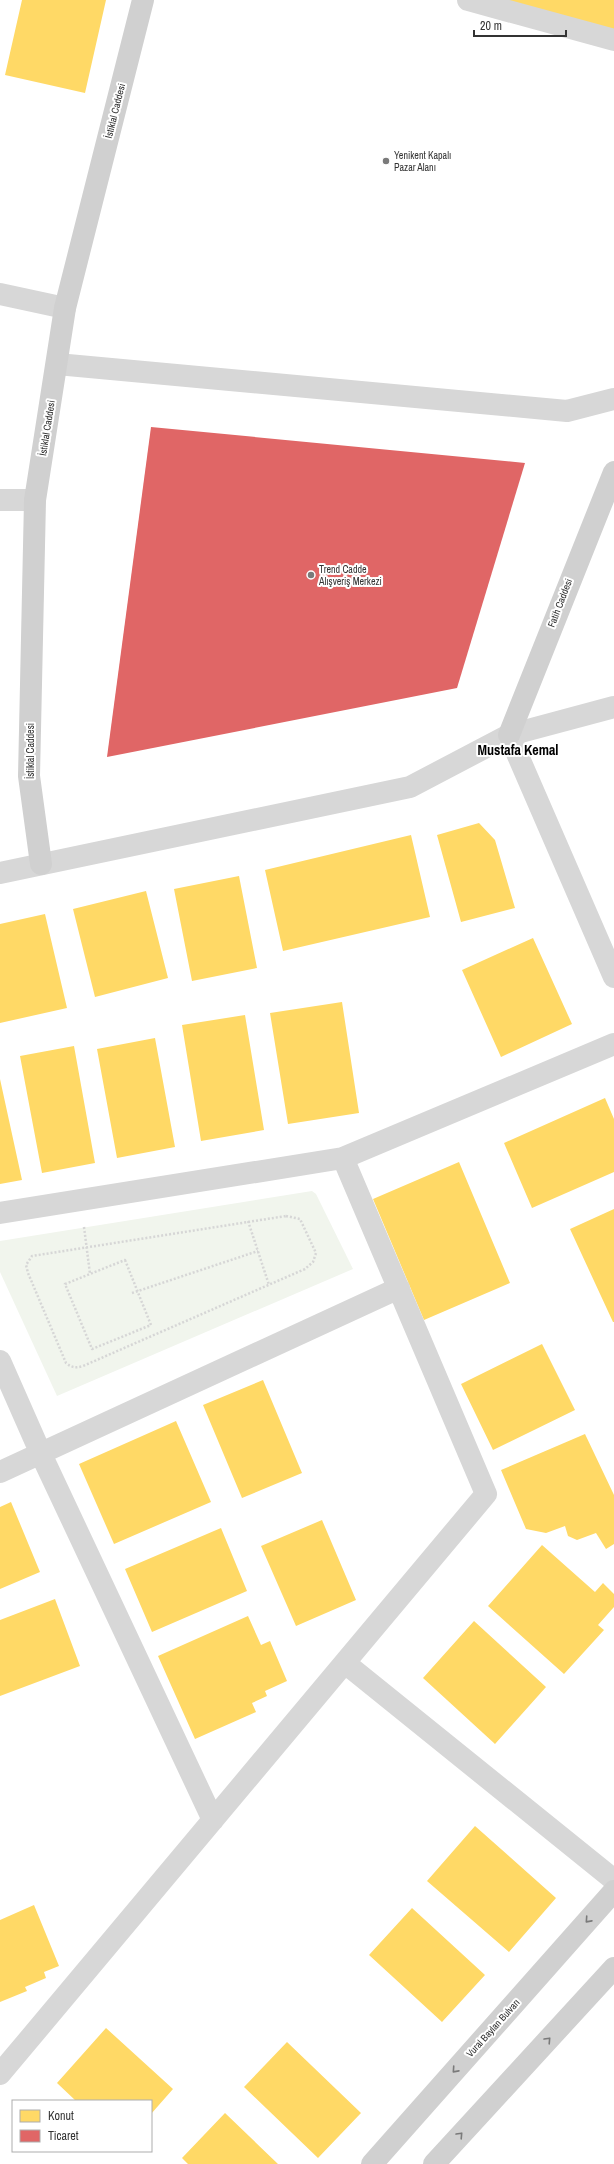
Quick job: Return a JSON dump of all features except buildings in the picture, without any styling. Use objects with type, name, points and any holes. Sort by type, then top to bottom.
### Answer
[{"type":"street","name":"İstiklal Caddesi","points":[[41,864],[29,776],[35,500],[65,308],[143,0]]},
{"type":"street","points":[[468,0],[614,40]]},
{"type":"street","points":[[0,294],[65,308]]},
{"type":"street","points":[[57,364],[567,411],[614,399]]},
{"type":"street","name":"Fatih Caddesi","points":[[509,735],[614,472]]},
{"type":"street","points":[[0,500],[35,500]]},
{"type":"street","points":[[0,873],[410,787],[509,735],[614,708]]},
{"type":"street","points":[[509,735],[614,977]]},
{"type":"street","points":[[0,1213],[343,1158],[614,1044]]},
{"type":"street","points":[[0,2074],[486,1494],[343,1158]]},
{"type":"street","points":[[0,1472],[399,1288]]},
{"type":"street","points":[[0,1361],[41,1454],[213,1820]]},
{"type":"street","points":[[345,1663],[614,1880]]},
{"type":"street","name":"Vural Baylan Bulvarı","points":[[372,2164],[614,1891]]},
{"type":"street","points":[[434,2164],[614,1968]]},
{"type":"path","points":[[80,1200],[90,1274]]},
{"type":"path","points":[[286,1216],[300,1219],[316,1253],[314,1262],[305,1269],[76,1368],[70,1367],[66,1363],[26,1265],[32,1256],[86,1247],[286,1216]]},
{"type":"path","points":[[248,1221],[270,1285]]},
{"type":"path","points":[[132,1293],[258,1251]]},
{"type":"path","points":[[125,1260],[151,1325],[92,1349],[66,1284],[90,1274],[125,1260]]},
{"type":"shaded area","points":[[312,1191],[316,1194],[353,1269],[57,1396],[0,1272],[0,1241]]},
{"type":"place","name":"Yenikent Kapalı Pazar Alanı","points":[[386,161]]},
{"type":"place","name":"Trend Cadde Alışveriş Merkezi","points":[[311,575]]},
{"type":"district","name":"Mustafa Kemal","points":[[518,750]]}]
